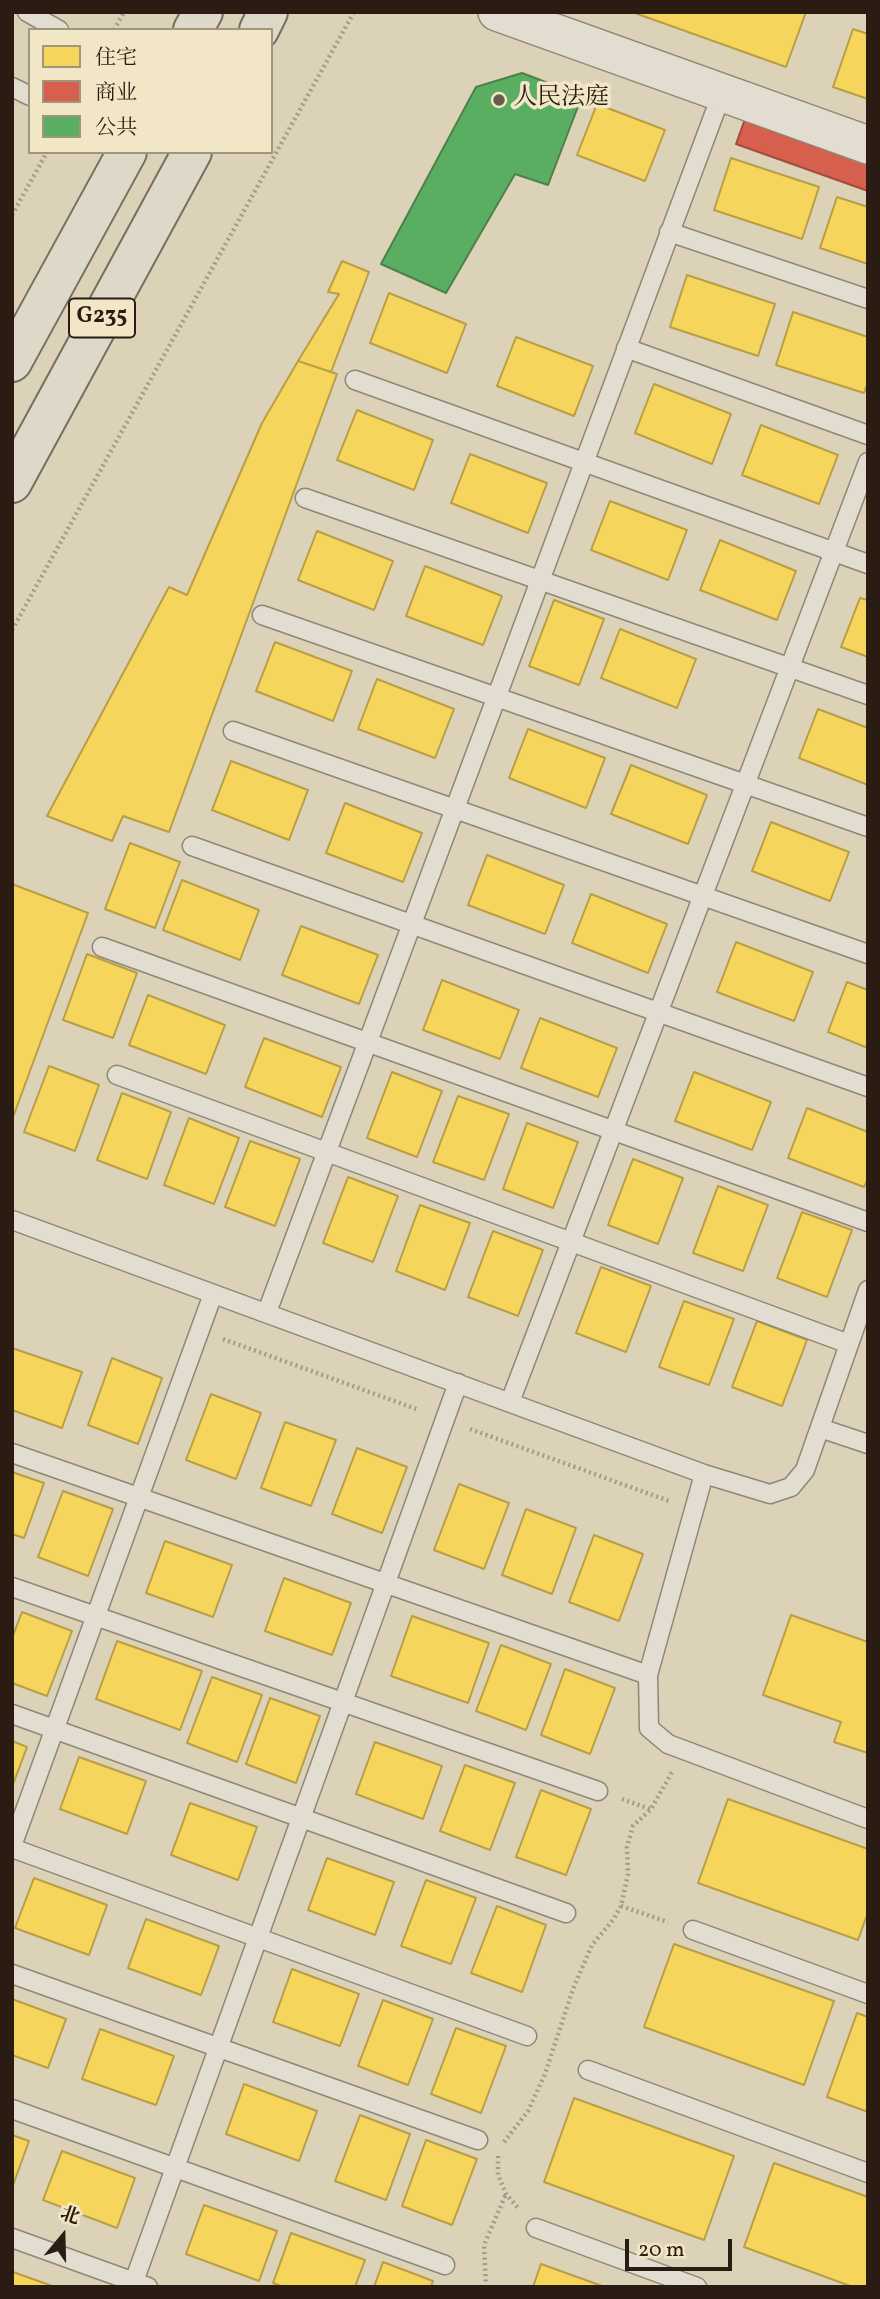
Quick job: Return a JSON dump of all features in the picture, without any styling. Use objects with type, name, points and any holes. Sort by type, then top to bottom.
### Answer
[{"type":"highway","points":[[194,28],[203,12]]},
{"type":"highway","points":[[260,28],[268,12]]},
{"type":"highway","name":"G235","points":[[12,362],[126,154]]},
{"type":"highway","name":"G235","points":[[12,483],[191,154]]},
{"type":"street","points":[[498,12],[868,145]]},
{"type":"lane","points":[[27,12],[55,28]]},
{"type":"lane","points":[[12,87],[28,95]]},
{"type":"lane","points":[[267,1312],[722,93]]},
{"type":"lane","points":[[670,232],[868,299]]},
{"type":"lane","points":[[626,348],[868,435]]},
{"type":"lane","points":[[355,380],[868,564]]},
{"type":"lane","points":[[510,1402],[868,463]]},
{"type":"lane","points":[[305,498],[868,695]]},
{"type":"lane","points":[[262,615],[868,827]]},
{"type":"lane","points":[[233,731],[868,954]]},
{"type":"lane","points":[[192,846],[868,1087]]},
{"type":"lane","points":[[102,947],[868,1222]]},
{"type":"lane","points":[[117,1076],[849,1344]]},
{"type":"lane","points":[[12,1220],[704,1474],[770,1494],[791,1486],[806,1470],[868,1290]]},
{"type":"lane","points":[[213,1294],[12,1847],[527,2036]]},
{"type":"lane","points":[[12,2238],[138,2285],[175,2168],[458,1383]]},
{"type":"lane","points":[[820,1427],[868,1444]]},
{"type":"lane","points":[[12,1453],[648,1675]]},
{"type":"lane","points":[[704,1474],[648,1675],[649,1728],[668,1744],[868,1819]]},
{"type":"lane","points":[[12,1587],[598,1791]]},
{"type":"lane","points":[[12,1714],[566,1913]]},
{"type":"lane","points":[[692,1930],[868,1994]]},
{"type":"lane","points":[[12,1974],[478,2140]]},
{"type":"lane","points":[[588,2070],[868,2174]]},
{"type":"lane","points":[[12,2109],[445,2265]]},
{"type":"lane","points":[[536,2228],[697,2287]]},
{"type":"path","points":[[115,28],[124,12]]},
{"type":"path","points":[[12,630],[354,12]]},
{"type":"path","points":[[12,215],[46,154]]},
{"type":"path","points":[[536,2228],[506,2194],[498,2175],[498,2157],[503,2143],[528,2111],[545,2074],[573,1989],[592,1945],[621,1906],[628,1874],[627,1847],[633,1826],[650,1809],[683,1750]]},
{"type":"path","points":[[621,1906],[692,1930]]},
{"type":"path","points":[[527,2036],[555,2045],[588,2070]]},
{"type":"path","points":[[486,2287],[484,2245],[506,2194]]},
{"type":"building: 住宅","points":[[632,12],[806,12],[786,67]]},
{"type":"building: 住宅","points":[[853,29],[868,34],[868,99],[833,87]]},
{"type":"building: 住宅","points":[[597,104],[665,130],[645,181],[577,155]]},
{"type":"building: 住宅","points":[[731,158],[819,187],[802,239],[714,210]]},
{"type":"building: 住宅","points":[[837,197],[868,207],[868,264],[820,248]]},
{"type":"building: 住宅","points":[[342,261],[369,272],[331,372],[298,361],[339,294],[328,292]]},
{"type":"building: 住宅","points":[[687,275],[775,304],[758,356],[670,327]]},
{"type":"building: 住宅","points":[[389,293],[466,324],[447,373],[370,343]]},
{"type":"building: 住宅","points":[[793,312],[868,337],[868,382],[864,393],[776,365]]},
{"type":"building: 住宅","points":[[516,337],[593,366],[574,416],[497,386]]},
{"type":"building: 住宅","points":[[298,361],[337,374],[169,832],[123,816],[112,841],[47,816],[169,587],[187,595],[262,423]]},
{"type":"building: 住宅","points":[[654,384],[731,414],[712,464],[635,433]]},
{"type":"building: 住宅","points":[[357,410],[433,440],[414,490],[337,460]]},
{"type":"building: 住宅","points":[[761,425],[838,455],[819,504],[742,475]]},
{"type":"building: 住宅","points":[[470,454],[547,483],[528,533],[451,503]]},
{"type":"building: 住宅","points":[[610,501],[687,530],[668,580],[591,550]]},
{"type":"building: 住宅","points":[[317,531],[393,561],[374,610],[298,580]]},
{"type":"building: 住宅","points":[[720,540],[796,571],[777,620],[700,590]]},
{"type":"building: 住宅","points":[[425,566],[502,596],[483,645],[406,616]]},
{"type":"building: 住宅","points":[[860,598],[868,600],[868,657],[841,647]]},
{"type":"building: 住宅","points":[[554,600],[604,619],[579,685],[529,666]]},
{"type":"building: 住宅","points":[[620,629],[696,659],[677,708],[601,678]]},
{"type":"building: 住宅","points":[[275,642],[352,671],[333,721],[256,691]]},
{"type":"building: 住宅","points":[[377,679],[454,709],[435,758],[358,729]]},
{"type":"building: 住宅","points":[[818,709],[868,728],[868,785],[799,758]]},
{"type":"building: 住宅","points":[[528,729],[605,758],[586,808],[509,778]]},
{"type":"building: 住宅","points":[[231,761],[308,790],[289,840],[212,810]]},
{"type":"building: 住宅","points":[[631,765],[707,795],[688,844],[611,814]]},
{"type":"building: 住宅","points":[[345,803],[422,833],[403,882],[326,853]]},
{"type":"building: 住宅","points":[[771,822],[849,852],[830,901],[752,871]]},
{"type":"building: 住宅","points":[[130,843],[180,862],[155,928],[105,909]]},
{"type":"building: 住宅","points":[[487,855],[564,885],[545,934],[468,905]]},
{"type":"building: 住宅","points":[[182,880],[259,910],[240,960],[163,930]]},
{"type":"building: 住宅","points":[[12,884],[88,913],[12,1120]]},
{"type":"building: 住宅","points":[[591,894],[667,924],[648,973],[572,943]]},
{"type":"building: 住宅","points":[[301,926],[378,955],[359,1004],[282,975]]},
{"type":"building: 住宅","points":[[736,942],[813,972],[794,1021],[717,992]]},
{"type":"building: 住宅","points":[[87,954],[137,973],[113,1038],[63,1020]]},
{"type":"building: 住宅","points":[[442,980],[519,1010],[500,1059],[423,1030]]},
{"type":"building: 住宅","points":[[847,982],[868,990],[868,1048],[828,1032]]},
{"type":"building: 住宅","points":[[148,995],[225,1025],[206,1074],[129,1045]]},
{"type":"building: 住宅","points":[[540,1018],[617,1048],[598,1097],[521,1068]]},
{"type":"building: 住宅","points":[[264,1038],[341,1067],[322,1117],[245,1087]]},
{"type":"building: 住宅","points":[[49,1066],[99,1085],[75,1151],[24,1132]]},
{"type":"building: 住宅","points":[[392,1072],[442,1091],[417,1157],[367,1138]]},
{"type":"building: 住宅","points":[[694,1072],[771,1102],[752,1150],[675,1121]]},
{"type":"building: 住宅","points":[[122,1093],[171,1112],[147,1179],[97,1160]]},
{"type":"building: 住宅","points":[[458,1096],[509,1114],[484,1180],[433,1162]]},
{"type":"building: 住宅","points":[[807,1108],[868,1132],[868,1179],[864,1187],[788,1158]]},
{"type":"building: 住宅","points":[[189,1118],[239,1138],[214,1204],[164,1185]]},
{"type":"building: 住宅","points":[[527,1123],[578,1142],[553,1208],[503,1189]]},
{"type":"building: 住宅","points":[[250,1141],[300,1159],[275,1226],[225,1207]]},
{"type":"building: 住宅","points":[[633,1159],[683,1178],[658,1244],[608,1225]]},
{"type":"building: 住宅","points":[[348,1177],[398,1196],[373,1262],[323,1243]]},
{"type":"building: 住宅","points":[[718,1186],[768,1205],[743,1271],[693,1253]]},
{"type":"building: 住宅","points":[[420,1205],[470,1223],[445,1290],[396,1271]]},
{"type":"building: 住宅","points":[[802,1212],[852,1230],[827,1297],[777,1278]]},
{"type":"building: 住宅","points":[[493,1231],[543,1250],[518,1316],[468,1297]]},
{"type":"building: 住宅","points":[[601,1267],[651,1286],[626,1352],[576,1333]]},
{"type":"building: 住宅","points":[[684,1301],[734,1319],[709,1385],[659,1367]]},
{"type":"building: 住宅","points":[[757,1321],[807,1340],[782,1406],[732,1387]]},
{"type":"building: 住宅","points":[[12,1348],[82,1372],[62,1428],[12,1410]]},
{"type":"building: 住宅","points":[[112,1358],[162,1378],[138,1444],[88,1425]]},
{"type":"building: 住宅","points":[[211,1394],[261,1413],[236,1479],[186,1460]]},
{"type":"building: 住宅","points":[[285,1422],[336,1440],[311,1506],[261,1488]]},
{"type":"building: 住宅","points":[[357,1448],[407,1467],[382,1533],[332,1514]]},
{"type":"building: 住宅","points":[[12,1472],[44,1483],[24,1538],[12,1534]]},
{"type":"building: 住宅","points":[[459,1484],[509,1503],[484,1569],[434,1550]]},
{"type":"building: 住宅","points":[[63,1491],[113,1509],[88,1576],[38,1557]]},
{"type":"building: 住宅","points":[[526,1509],[576,1528],[552,1594],[502,1575]]},
{"type":"building: 住宅","points":[[594,1535],[643,1554],[619,1621],[569,1602]]},
{"type":"building: 住宅","points":[[165,1541],[232,1565],[213,1617],[146,1593]]},
{"type":"building: 住宅","points":[[284,1578],[351,1603],[332,1655],[265,1631]]},
{"type":"building: 住宅","points":[[22,1612],[72,1631],[47,1696],[12,1683],[12,1638]]},
{"type":"building: 住宅","points":[[791,1615],[868,1642],[868,1753],[834,1742],[841,1722],[763,1695]]},
{"type":"building: 住宅","points":[[412,1616],[489,1643],[468,1703],[391,1676]]},
{"type":"building: 住宅","points":[[117,1641],[202,1671],[180,1730],[96,1699]]},
{"type":"building: 住宅","points":[[501,1645],[551,1664],[526,1730],[476,1711]]},
{"type":"building: 住宅","points":[[565,1669],[615,1688],[590,1754],[541,1735]]},
{"type":"building: 住宅","points":[[212,1677],[262,1695],[237,1762],[187,1743]]},
{"type":"building: 住宅","points":[[270,1698],[320,1716],[296,1783],[246,1764]]},
{"type":"building: 住宅","points":[[12,1741],[27,1747],[12,1787]]},
{"type":"building: 住宅","points":[[375,1742],[442,1766],[423,1819],[356,1794]]},
{"type":"building: 住宅","points":[[79,1757],[146,1781],[127,1834],[60,1809]]},
{"type":"building: 住宅","points":[[465,1765],[515,1783],[490,1850],[440,1831]]},
{"type":"building: 住宅","points":[[541,1790],[591,1809],[566,1875],[516,1857]]},
{"type":"building: 住宅","points":[[728,1799],[868,1849],[868,1912],[858,1940],[698,1883]]},
{"type":"building: 住宅","points":[[190,1803],[257,1827],[238,1880],[171,1855]]},
{"type":"building: 住宅","points":[[327,1858],[394,1882],[375,1935],[308,1910]]},
{"type":"building: 住宅","points":[[34,1878],[107,1905],[89,1955],[15,1928]]},
{"type":"building: 住宅","points":[[426,1880],[476,1898],[451,1964],[401,1946]]},
{"type":"building: 住宅","points":[[497,1906],[546,1925],[522,1992],[471,1973]]},
{"type":"building: 住宅","points":[[146,1919],[219,1946],[201,1995],[128,1968]]},
{"type":"building: 住宅","points":[[674,1944],[834,2001],[804,2085],[644,2027]]},
{"type":"building: 住宅","points":[[292,1969],[359,1994],[340,2046],[273,2022]]},
{"type":"building: 住宅","points":[[12,1999],[66,2019],[48,2068],[12,2055]]},
{"type":"building: 住宅","points":[[383,2000],[433,2019],[408,2085],[358,2066]]},
{"type":"building: 住宅","points":[[857,2013],[868,2017],[868,2112],[827,2097]]},
{"type":"building: 住宅","points":[[456,2028],[506,2046],[481,2113],[431,2094]]},
{"type":"building: 住宅","points":[[100,2029],[174,2056],[156,2105],[82,2079]]},
{"type":"building: 住宅","points":[[244,2084],[317,2111],[299,2161],[226,2134]]},
{"type":"building: 住宅","points":[[574,2098],[734,2156],[704,2240],[544,2182]]},
{"type":"building: 住宅","points":[[360,2115],[410,2134],[386,2200],[335,2181]]},
{"type":"building: 住宅","points":[[12,2135],[29,2141],[12,2188]]},
{"type":"building: 住宅","points":[[426,2140],[477,2159],[452,2225],[402,2206]]},
{"type":"building: 住宅","points":[[62,2151],[135,2178],[117,2228],[43,2200]]},
{"type":"building: 住宅","points":[[774,2163],[868,2197],[868,2287],[853,2287],[744,2247]]},
{"type":"building: 住宅","points":[[204,2205],[277,2231],[259,2281],[186,2254]]},
{"type":"building: 住宅","points":[[291,2233],[365,2260],[355,2287],[284,2287],[273,2283]]},
{"type":"building: 住宅","points":[[383,2262],[433,2281],[431,2287],[374,2287]]},
{"type":"building: 住宅","points":[[541,2264],[605,2287],[533,2287]]},
{"type":"building: 住宅","points":[[13,2272],[55,2287],[12,2287]]},
{"type":"building: 商业","points":[[745,119],[868,163],[868,191],[736,144]]},
{"type":"building: 公共","points":[[522,73],[582,96],[548,185],[515,174],[446,293],[381,264],[476,87]]},
{"type":"place","name":"人民法庭","points":[[499,100]]}]
